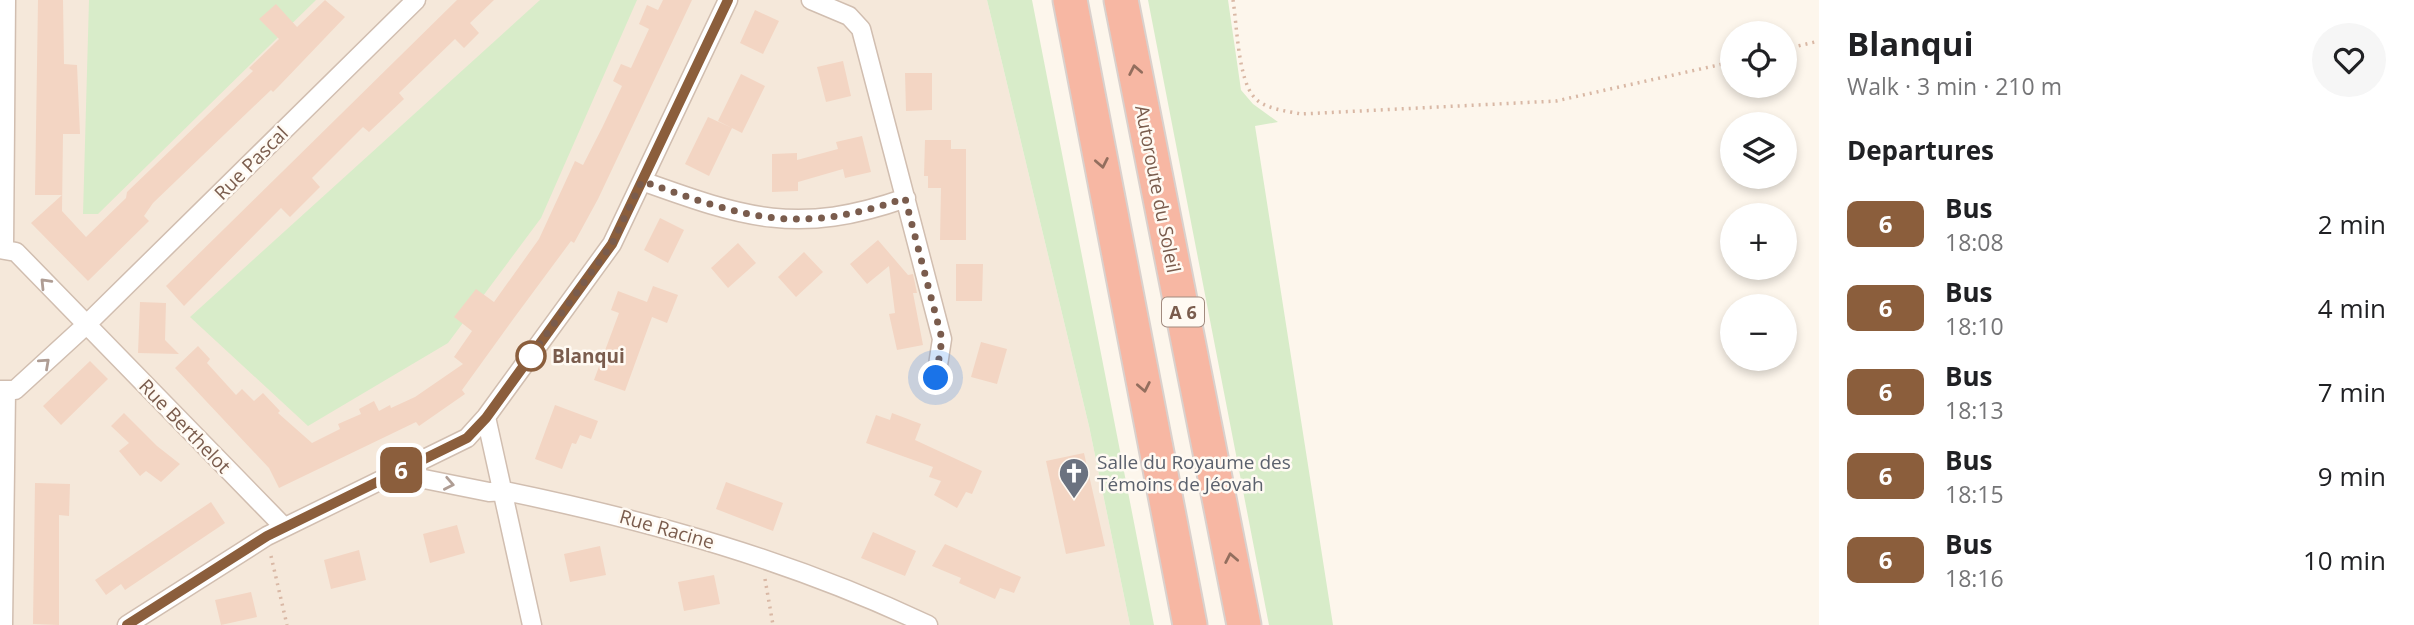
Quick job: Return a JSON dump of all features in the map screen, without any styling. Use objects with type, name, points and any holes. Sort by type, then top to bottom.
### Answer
[{"type":"highway","name":"A 6","points":[[1070,0],[1189,625]]},
{"type":"highway","name":"Autoroute du Soleil","points":[[1121,0],[1244,625]]},
{"type":"street","points":[[2,249],[6,0]]},
{"type":"street","name":"Rue Pascal","points":[[3,391],[15,390],[86,325],[416,0]]},
{"type":"street","points":[[127,625],[267,536],[467,438],[486,418],[612,244],[728,0]]},
{"type":"street","points":[[811,0],[849,16],[861,29],[942,339],[936,378]]},
{"type":"street","points":[[642,181],[719,208],[786,219],[834,219],[905,198]]},
{"type":"street","name":"Rue Berthelot","points":[[2,249],[16,252],[284,527]]},
{"type":"street","points":[[3,391],[3,625]]},
{"type":"street","points":[[486,418],[505,491],[532,625]]},
{"type":"street","name":"Rue Racine","points":[[394,473],[489,492],[505,491],[670,528],[816,576],[928,625]]},
{"type":"path","points":[[1233,0],[1245,81],[1255,99],[1275,108],[1301,114],[1556,101],[1720,65]]},
{"type":"path","points":[[1797,46],[1819,41]]},
{"type":"path","points":[[267,536],[287,625]]},
{"type":"path","points":[[762,560],[773,625]]},
{"type":"shaded area","points":[[0,0],[987,0],[1089,426],[1130,625],[0,625]]},
{"type":"green space","points":[[89,0],[316,0],[98,214],[83,214]]},
{"type":"green space","points":[[540,0],[637,0],[541,218],[448,343],[308,426],[190,317]]},
{"type":"green space","points":[[987,0],[1032,0],[1154,625],[1130,625],[1089,426]]},
{"type":"green space","points":[[1148,0],[1228,0],[1241,90],[1253,104],[1278,122],[1255,126],[1333,625],[1269,625]]},
{"type":"building","points":[[38,0],[63,0],[64,64],[77,65],[80,134],[63,134],[62,211],[86,237],[126,198],[127,192],[253,71],[249,68],[279,39],[259,19],[276,4],[297,27],[325,0],[345,17],[273,92],[271,90],[153,203],[144,216],[149,221],[88,281],[31,223],[62,195],[35,195]]},
{"type":"building","points":[[457,0],[494,0],[470,23],[479,33],[464,48],[455,39],[399,93],[404,99],[369,132],[363,127],[312,178],[320,187],[290,217],[281,208],[184,306],[166,286]]},
{"type":"building","points":[[663,0],[692,0],[598,199],[574,243],[571,241],[462,390],[465,394],[419,426],[416,422],[279,488],[269,468],[175,368],[198,346],[210,359],[207,363],[236,395],[242,389],[254,401],[263,393],[280,411],[278,413],[312,443],[340,429],[338,424],[361,414],[359,409],[374,401],[379,411],[390,405],[391,408],[415,397],[463,364],[454,357],[472,331],[454,317],[476,289],[494,302],[539,239],[575,161],[583,165],[622,86],[613,81],[621,64],[631,68],[649,29],[639,24],[647,5],[658,10]]},
{"type":"building","points":[[755,10],[779,21],[763,54],[740,43]]},
{"type":"building","points":[[843,61],[851,96],[826,102],[817,67]]},
{"type":"building","points":[[905,73],[932,73],[932,110],[906,111]]},
{"type":"building","points":[[741,74],[765,86],[742,133],[718,121]]},
{"type":"building","points":[[708,117],[732,128],[709,176],[685,164]]},
{"type":"building","points":[[862,136],[871,172],[845,178],[843,169],[798,182],[798,191],[772,192],[772,154],[797,153],[797,160],[838,149],[836,142]]},
{"type":"building","points":[[925,140],[951,140],[951,149],[966,149],[966,240],[940,240],[941,188],[928,188],[928,176],[924,176]]},
{"type":"building","points":[[660,218],[684,230],[668,263],[644,250]]},
{"type":"building","points":[[878,240],[908,275],[913,274],[917,293],[913,293],[923,345],[897,350],[889,314],[895,313],[889,266],[867,284],[850,264]]},
{"type":"building","points":[[738,243],[756,263],[728,288],[711,268]]},
{"type":"building","points":[[804,252],[823,272],[796,297],[778,277]]},
{"type":"building","points":[[956,264],[983,264],[982,301],[956,301]]},
{"type":"building","points":[[653,286],[678,295],[667,323],[652,317],[625,391],[594,380],[619,313],[611,310],[618,291],[647,302]]},
{"type":"building","points":[[140,302],[166,303],[165,340],[179,354],[138,353]]},
{"type":"building","points":[[981,342],[1007,349],[997,384],[971,377]]},
{"type":"building","points":[[90,361],[108,379],[61,425],[43,406]]},
{"type":"building","points":[[555,405],[598,421],[591,439],[580,435],[576,444],[572,443],[562,469],[535,459]]},
{"type":"building","points":[[124,413],[157,446],[180,464],[161,482],[146,471],[140,476],[119,451],[129,443],[111,426]]},
{"type":"building","points":[[892,413],[921,424],[915,440],[982,471],[972,494],[966,492],[957,508],[934,495],[941,481],[929,477],[933,467],[866,443],[876,415],[890,420]]},
{"type":"building","name":"Salle du Royaume des Témoins de Jéovah","points":[[1084,453],[1105,546],[1066,554],[1046,461]]},
{"type":"building","points":[[726,482],[783,503],[773,531],[716,509]]},
{"type":"building","points":[[35,483],[70,484],[69,516],[59,515],[59,625],[33,624]]},
{"type":"building","points":[[211,502],[225,523],[125,590],[121,584],[106,595],[95,580]]},
{"type":"building","points":[[457,525],[465,553],[430,563],[423,534]]},
{"type":"building","points":[[873,532],[916,551],[905,576],[861,558]]},
{"type":"building","points":[[945,544],[1021,577],[1014,593],[1000,588],[995,599],[959,583],[961,578],[932,566]]},
{"type":"building","points":[[600,546],[606,575],[570,582],[564,554]]},
{"type":"building","points":[[359,550],[366,580],[331,589],[324,560]]},
{"type":"building","points":[[714,575],[720,604],[684,611],[678,582]]},
{"type":"building","points":[[251,592],[257,617],[221,625],[215,600]]},
{"type":"bus line","name":"6","points":[[127,625],[267,536],[467,438],[486,418],[612,244],[728,0]]},
{"type":"place","name":"Blanqui","points":[[531,356]]},
{"type":"place","name":"Salle du Royaume des Témoins de Jéovah","points":[[1074,500]]},
{"type":"route","points":[[531,356],[524,365],[612,244],[642,181],[719,208],[774,219],[834,219],[863,213],[905,198],[942,339],[936,378]]}]
